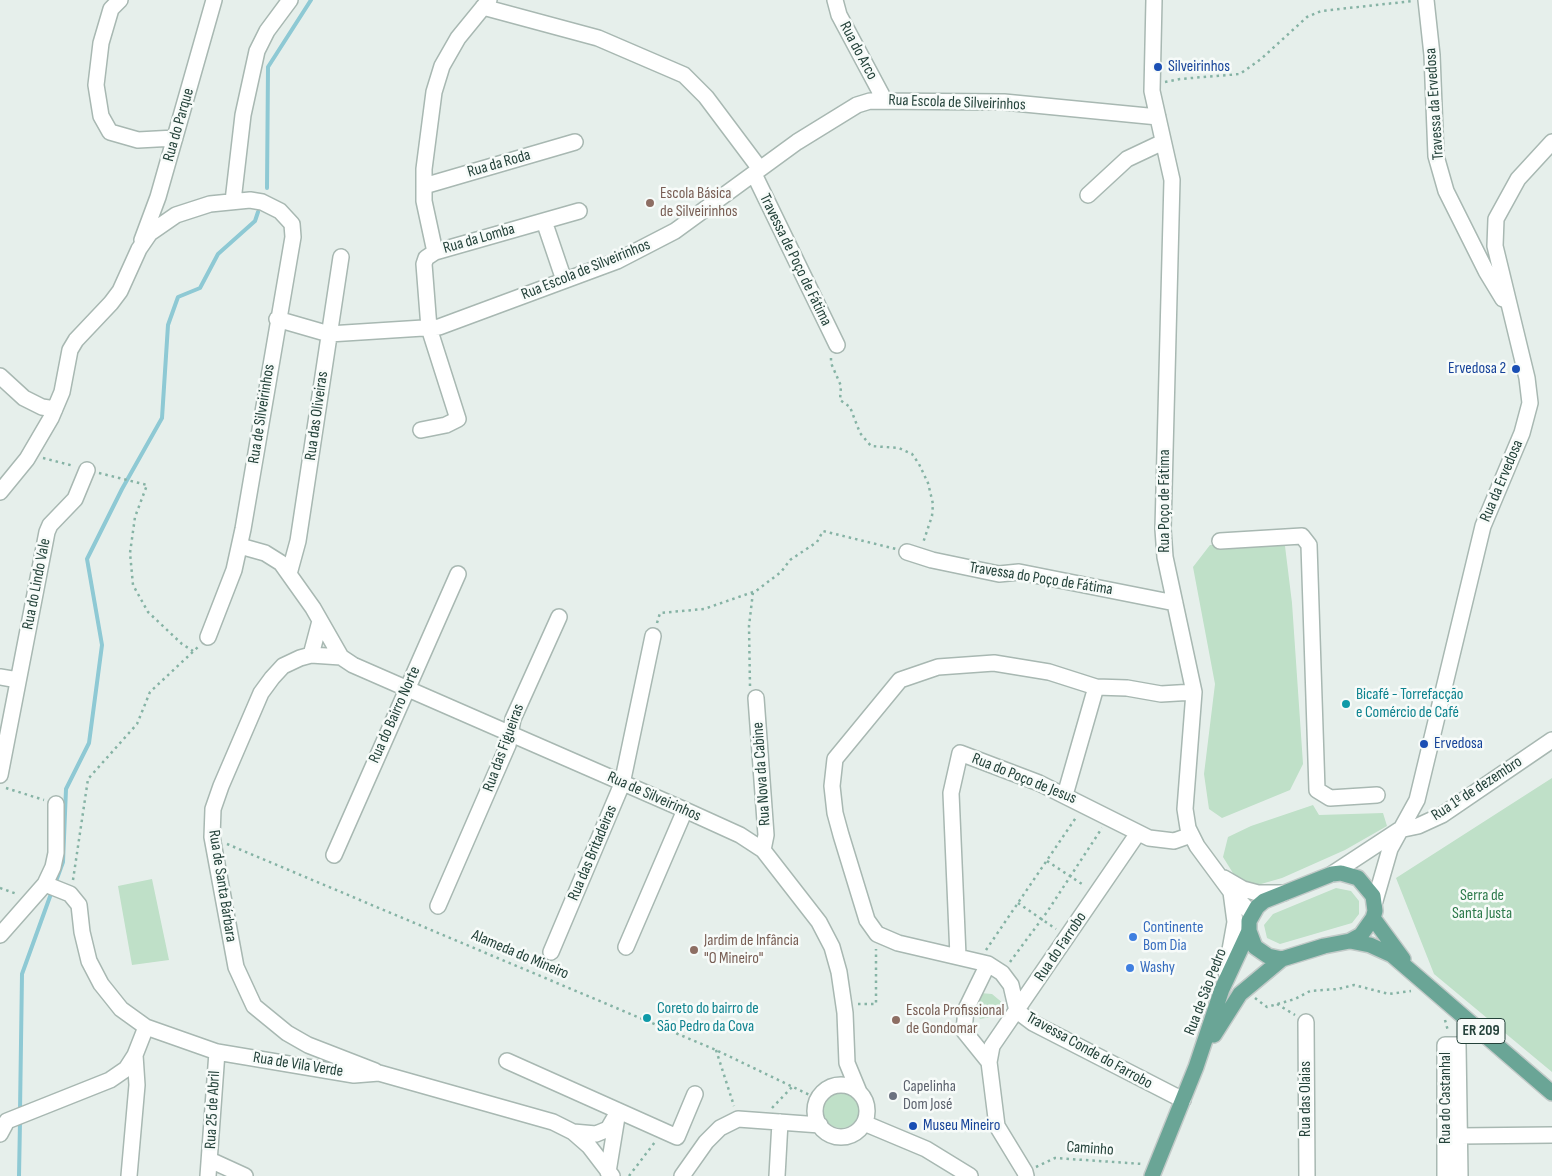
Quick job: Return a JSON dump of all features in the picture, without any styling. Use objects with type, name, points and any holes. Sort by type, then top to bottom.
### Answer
[{"type":"main road","points":[[1252,914],[1264,901],[1332,874],[1349,874],[1358,878],[1370,890],[1374,901],[1374,918]]},
{"type":"main road","name":"ER 209","points":[[1249,931],[1252,914]]},
{"type":"main road","name":"ER 209","points":[[1282,959],[1324,946],[1350,941],[1361,935],[1374,918],[1410,969]]},
{"type":"main road","points":[[1249,931],[1255,947],[1260,953],[1282,959]]},
{"type":"main road","name":"Rua de São Pedro","points":[[1154,1171],[1196,1067],[1222,989],[1249,931]]},
{"type":"main road","name":"ER 209","points":[[1350,941],[1370,945],[1392,955],[1552,1093]]},
{"type":"main road","name":"Rua de São Pedro","points":[[1196,1067],[1220,1023],[1245,989],[1282,959]]},
{"type":"street","points":[[120,0],[111,9],[101,43],[96,85],[101,116],[110,132],[138,140],[175,138]]},
{"type":"street","name":"Rua do Parque","points":[[139,249],[158,197],[214,0]]},
{"type":"street","points":[[0,492],[27,459],[55,409],[62,392],[70,350],[76,340],[120,291],[139,249],[150,234],[176,215],[210,204],[233,201],[243,115],[256,51],[290,0]]},
{"type":"street","name":"Rua do Arco","points":[[835,0],[839,15],[885,101]]},
{"type":"street","name":"Rua Poço de Fátima","points":[[1154,0],[1151,86],[1172,180],[1163,529],[1165,557],[1194,692],[1185,809],[1192,835],[1231,892],[1252,914]]},
{"type":"street","name":"Travessa da Ervedosa","points":[[1426,0],[1432,55],[1436,156],[1446,191],[1453,206],[1486,271],[1510,311]]},
{"type":"street","points":[[435,252],[424,201],[424,170],[433,102],[442,66],[458,38],[486,3]]},
{"type":"street","name":"Travessa de Poço de Fátima","points":[[486,3],[598,38],[684,75],[706,97],[757,172],[837,345]]},
{"type":"street","name":"Rua Escola de Silveirinhos","points":[[278,319],[329,334],[439,327],[617,261],[675,231],[797,142],[856,105],[885,101],[1004,102],[1158,118]]},
{"type":"street","name":"Rua da Roda","points":[[424,186],[575,142]]},
{"type":"street","points":[[1088,195],[1128,159],[1163,142]]},
{"type":"street","name":"Rua da Ervedosa","points":[[1374,901],[1399,830],[1417,800],[1483,526],[1522,433],[1530,403],[1527,378],[1495,246],[1496,219],[1518,179],[1552,142]]},
{"type":"street","name":"Rua de Silveirinhos","points":[[208,638],[224,602],[240,546],[292,237],[292,224],[280,211],[262,202],[233,201]]},
{"type":"street","name":"Rua da Lomba","points":[[420,430],[446,425],[458,419],[429,328],[424,264],[426,258],[435,252],[579,211]]},
{"type":"street","points":[[544,221],[564,280]]},
{"type":"street","name":"Rua das Oliveiras","points":[[289,574],[298,541],[341,257]]},
{"type":"street","points":[[0,376],[24,398],[42,407],[55,409]]},
{"type":"street","name":"Rua do Lindo Vale","points":[[0,775],[47,532],[50,524],[75,499],[86,470]]},
{"type":"street","points":[[1220,541],[1302,536],[1309,545],[1317,790],[1330,798],[1378,795]]},
{"type":"street","points":[[240,546],[265,554],[281,563],[320,621],[341,658]]},
{"type":"street","name":"Travessa do Poço de Fátima","points":[[907,552],[999,574],[1019,572],[1175,603]]},
{"type":"street","name":"Rua do Bairro Norte","points":[[334,856],[458,574]]},
{"type":"street","name":"Rua das Figueiras","points":[[438,906],[508,745],[513,719],[558,617]]},
{"type":"street","points":[[311,655],[320,621]]},
{"type":"street","name":"Rua das Britadeiras","points":[[551,952],[622,784],[653,636]]},
{"type":"street","name":"Rua de Santa Bárbara","points":[[341,658],[311,655],[284,666],[262,694],[213,808],[212,837],[236,968],[254,1006],[275,1024],[308,1045],[379,1072]]},
{"type":"street","name":"Rua de Silveirinhos","points":[[341,658],[406,689],[740,835],[763,850],[819,922],[832,947],[839,972],[845,1013],[845,1047],[839,1077],[829,1087]]},
{"type":"street","points":[[877,940],[867,920],[844,845],[835,813],[832,786],[835,760],[900,680],[938,667],[994,663],[1049,672],[1096,687],[1128,688],[1161,694],[1194,692]]},
{"type":"street","points":[[0,677],[18,680]]},
{"type":"street","points":[[1065,795],[1096,687]]},
{"type":"street","name":"Rua Nova da Cabine","points":[[756,698],[766,835],[763,850]]},
{"type":"street","name":"Rua 1º de dezembro","points":[[1399,830],[1418,826],[1442,815],[1552,740]]},
{"type":"street","name":"Rua do Poço de Jesus","points":[[958,956],[951,793],[960,754],[997,766],[1065,795],[1150,838],[1174,841],[1192,835]]},
{"type":"street","points":[[0,935],[56,888],[53,867],[56,853],[56,804]]},
{"type":"street","points":[[626,948],[685,810]]},
{"type":"street","name":"Rua da Ervedosa","points":[[1332,874],[1399,830]]},
{"type":"street","name":"Rua do Farrobo","points":[[1026,1174],[997,1126],[989,1062],[992,1046],[1138,833]]},
{"type":"street","name":"Rua Poço de Fátima","points":[[1218,874],[1243,889],[1258,893],[1284,893]]},
{"type":"street","name":"Rua de Vila Verde","points":[[56,888],[79,905],[82,932],[89,961],[101,984],[121,1010],[146,1027],[216,1052],[354,1075],[379,1072],[553,1122],[573,1132],[589,1146],[610,1174]]},
{"type":"street","name":"Rua Poço de Fátima","points":[[1222,989],[1233,942],[1235,922],[1231,892]]},
{"type":"street","name":"Travessa Conde do Farrobo","points":[[877,940],[898,943],[988,964],[1002,973],[1011,985],[1017,1011],[1033,1023],[1183,1100]]},
{"type":"street","points":[[988,964],[966,1009],[964,1031],[989,1062]]},
{"type":"street","name":"Rua das Olaias","points":[[1306,1022],[1307,1176]]},
{"type":"street","points":[[0,1134],[7,1121],[110,1080],[126,1069],[136,1055],[146,1027]]},
{"type":"street","name":"Rua do Castanhal","points":[[1445,1176],[1445,1045],[1458,1044],[1460,1176]]},
{"type":"street","name":"Rua de Silveirinhos","points":[[845,1047],[851,1076],[859,1092]]},
{"type":"street","name":"Rua 25 de Abril","points":[[216,1052],[210,1160],[245,1176]]},
{"type":"street","points":[[129,1176],[137,1085],[136,1055]]},
{"type":"street","points":[[507,1061],[677,1137],[695,1094]]},
{"type":"street","points":[[848,1086],[859,1092],[866,1106],[864,1123],[854,1133],[840,1136],[830,1134],[820,1125],[815,1109],[818,1099],[829,1087],[848,1086]]},
{"type":"street","points":[[573,1132],[596,1134],[608,1129],[618,1111]]},
{"type":"street","points":[[610,1174],[618,1111]]},
{"type":"street","points":[[684,1175],[715,1133],[738,1119],[820,1125]]},
{"type":"street","points":[[777,1176],[780,1122]]},
{"type":"street","points":[[864,1123],[926,1150],[970,1176]]},
{"type":"street","points":[[1460,1136],[1552,1135]]},
{"type":"street","points":[[208,1176],[210,1160]]},
{"type":"path","points":[[1151,86],[1180,79],[1240,74],[1261,60],[1307,17],[1321,11],[1426,0]]},
{"type":"path","points":[[653,636],[660,613],[704,609],[754,591],[774,580],[790,560],[817,542],[823,532],[907,552],[919,547],[926,540],[933,504],[928,483],[920,464],[912,454],[899,448],[871,446],[860,433],[850,408],[840,400],[841,386],[831,363],[831,356],[837,345]]},
{"type":"path","points":[[121,479],[147,486],[135,517],[130,553],[133,585],[148,612],[182,644],[193,651]]},
{"type":"path","points":[[754,591],[748,662],[750,685],[756,698]]},
{"type":"path","points":[[56,888],[88,778],[137,724],[150,692],[208,638]]},
{"type":"path","points":[[0,786],[56,804]]},
{"type":"path","points":[[988,964],[982,956],[1084,804]]},
{"type":"path","points":[[1002,973],[1042,920],[1108,818]]},
{"type":"path","name":"Alameda do Mineiro","points":[[212,837],[716,1050],[818,1099]]},
{"type":"path","points":[[1047,861],[1086,887]]},
{"type":"path","points":[[1018,903],[1057,930]]},
{"type":"path","points":[[858,1004],[876,1004],[877,940]]},
{"type":"path","points":[[1245,989],[1267,1007],[1294,999],[1310,991],[1338,989],[1354,985],[1389,994],[1420,990]]},
{"type":"path","points":[[1278,1004],[1306,1022]]},
{"type":"path","points":[[1443,1015],[1453,1045]]},
{"type":"path","points":[[716,1050],[738,1119]]},
{"type":"path","points":[[760,1121],[792,1087]]},
{"type":"path","points":[[629,1176],[664,1132]]},
{"type":"path","name":"Caminho","points":[[1026,1174],[1055,1158],[1154,1171]]},
{"type":"green space","points":[[1210,545],[1285,546],[1292,603],[1303,764],[1290,790],[1222,818],[1209,809],[1204,774],[1215,684],[1193,567]]},
{"type":"green space","name":"Serra de Santa Justa","points":[[1552,778],[1552,1072],[1434,974],[1396,878]]},
{"type":"green space","points":[[1313,805],[1319,815],[1383,813],[1387,826],[1345,850],[1282,878],[1254,886],[1236,878],[1223,857],[1228,837],[1251,826]]},
{"type":"green space","points":[[152,879],[169,960],[132,965],[118,886]]},
{"type":"green space","points":[[1336,888],[1351,891],[1359,901],[1359,914],[1352,923],[1280,944],[1267,938],[1264,925],[1273,914]]},
{"type":"green space","points":[[980,993],[992,994],[1004,1004],[1003,1015],[980,1019],[974,1009]]},
{"type":"green space","points":[[841,1092],[854,1097],[859,1110],[854,1123],[841,1128],[828,1123],[823,1110],[828,1097]]},
{"type":"waterway","points":[[267,188],[268,67],[311,0]]},
{"type":"waterway","points":[[55,884],[63,862],[66,789],[89,743],[102,645],[87,559],[122,489],[162,418],[168,325],[178,297],[200,288],[218,254],[255,221],[258,212]]},
{"type":"waterway","points":[[20,1111],[22,974],[52,891]]},
{"type":"waterway","points":[[19,1176],[20,1121]]},
{"type":"place","name":"Silveirinhos","points":[[1158,67]]},
{"type":"place","name":"Escola Básica de Silveirinhos","points":[[650,203]]},
{"type":"place","name":"Ervedosa 2","points":[[1516,369]]},
{"type":"place","name":"Bicafé - Torrefacção e Comércio de Café","points":[[1346,704]]},
{"type":"place","name":"Ervedosa","points":[[1424,744]]},
{"type":"place","name":"Continente Bom Dia","points":[[1133,937]]},
{"type":"place","name":"Jardim de Infância \"O Mineiro\"","points":[[694,950]]},
{"type":"place","name":"Washy","points":[[1130,968]]},
{"type":"place","name":"Coreto do bairro de São Pedro da Cova","points":[[647,1018]]},
{"type":"place","name":"Escola Profissional de Gondomar","points":[[896,1020]]},
{"type":"place","name":"Capelinha Dom José","points":[[893,1096]]},
{"type":"place","name":"Museu Mineiro","points":[[913,1126]]}]
